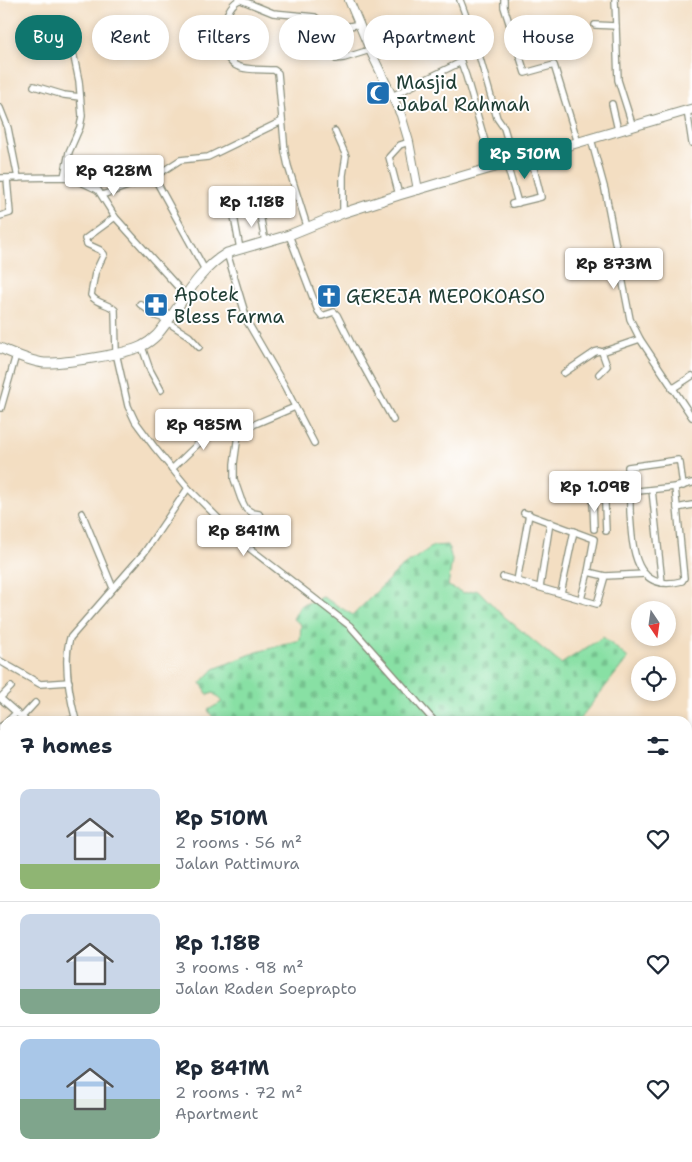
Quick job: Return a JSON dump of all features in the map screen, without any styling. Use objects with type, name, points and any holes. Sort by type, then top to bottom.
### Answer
[{"type":"highway","points":[[0,348],[34,361],[54,363],[116,353],[142,346],[157,335],[205,270],[218,258],[227,253],[266,242],[343,213],[399,195],[689,110]]},
{"type":"main road","points":[[349,0],[364,34]]},
{"type":"main road","points":[[375,60],[401,115],[418,190]]},
{"type":"street","points":[[289,15],[273,13],[240,0],[231,7],[224,25],[224,44],[226,56],[237,66],[276,71],[288,166],[308,226]]},
{"type":"street","points":[[460,0],[465,15]]},
{"type":"street","points":[[504,0],[504,7],[525,73],[554,65],[578,143]]},
{"type":"street","points":[[614,0],[618,80],[632,126]]},
{"type":"street","points":[[354,25],[360,24]]},
{"type":"street","points":[[595,25],[616,26]]},
{"type":"street","points":[[64,176],[69,152],[81,122],[75,60]]},
{"type":"street","points":[[480,60],[497,118],[504,128],[515,203],[541,196],[531,157]]},
{"type":"street","points":[[392,96],[461,62],[493,169]]},
{"type":"street","points":[[34,86],[64,96],[80,97]]},
{"type":"street","points":[[612,104],[618,130]]},
{"type":"street","points":[[0,108],[8,128],[18,178]]},
{"type":"street","points":[[689,110],[692,143]]},
{"type":"street","points":[[102,195],[154,177],[180,160],[208,157],[282,121]]},
{"type":"street","points":[[335,131],[346,156],[343,175],[343,213]]},
{"type":"street","points":[[591,139],[605,190],[628,311],[640,339],[692,417]]},
{"type":"street","points":[[399,195],[389,156],[400,145],[408,142]]},
{"type":"street","points":[[0,216],[10,213],[3,178],[64,176],[98,190],[115,217],[185,295]]},
{"type":"street","points":[[154,177],[205,270]]},
{"type":"street","points":[[231,200],[240,249]]},
{"type":"street","points":[[258,209],[266,242]]},
{"type":"street","points":[[115,217],[85,239],[87,244],[104,254],[95,272],[91,295],[96,301],[115,310],[116,353],[131,414],[138,426],[188,488],[244,544],[294,585],[350,626],[430,716]]},
{"type":"street","points":[[289,234],[318,311],[322,316],[334,312],[337,315],[392,420]]},
{"type":"street","points":[[227,253],[248,323],[314,443]]},
{"type":"street","points":[[140,304],[189,336],[199,347]]},
{"type":"street","points":[[564,374],[592,353],[602,352],[640,339]]},
{"type":"street","points":[[142,346],[150,370],[161,390]]},
{"type":"street","points":[[599,374],[607,366],[602,352]]},
{"type":"street","points":[[1,408],[16,355]]},
{"type":"street","points":[[672,389],[692,376]]},
{"type":"street","points":[[244,544],[257,531],[262,520],[259,514],[253,513],[246,508],[234,478],[233,468],[238,436],[248,427],[295,407]]},
{"type":"street","points":[[172,469],[204,438],[220,434],[238,436]]},
{"type":"street","points":[[675,487],[684,578],[682,581],[677,582],[656,582],[645,574],[635,558],[631,540],[628,468],[678,460],[684,486]]},
{"type":"street","points":[[592,475],[594,529]]},
{"type":"street","points":[[604,478],[606,531]]},
{"type":"street","points":[[584,497],[684,486],[692,483]]},
{"type":"street","points":[[74,716],[69,682],[68,646],[70,638],[144,553],[188,488]]},
{"type":"street","points":[[652,490],[662,583]]},
{"type":"street","points":[[677,508],[692,505]]},
{"type":"street","points":[[82,513],[113,588]]},
{"type":"street","points":[[517,581],[527,514],[594,539],[581,599]]},
{"type":"street","points":[[540,587],[550,522]]},
{"type":"street","points":[[560,593],[574,531]]},
{"type":"street","points":[[588,572],[605,576],[645,574]]},
{"type":"street","points":[[503,577],[598,604],[605,576]]},
{"type":"street","points":[[0,661],[40,684],[69,682]]},
{"type":"street","points":[[11,687],[0,698],[20,716]]},
{"type":"street","points":[[22,716],[34,703]]},
{"type":"green space","points":[[448,545],[452,560],[448,586],[464,593],[478,590],[500,613],[561,664],[603,637],[628,658],[582,716],[212,716],[208,710],[222,702],[213,693],[208,695],[201,683],[214,669],[254,653],[300,640],[301,624],[293,619],[300,606],[323,597],[353,615],[399,569],[433,546]]},
{"type":"place","name":"Masjid Jabal Rahmah","points":[[378,93]]},
{"type":"place","name":"GEREJA MEPOKOASO","points":[[329,296]]},
{"type":"place","name":"Apotek Bless Farma","points":[[156,305]]}]
